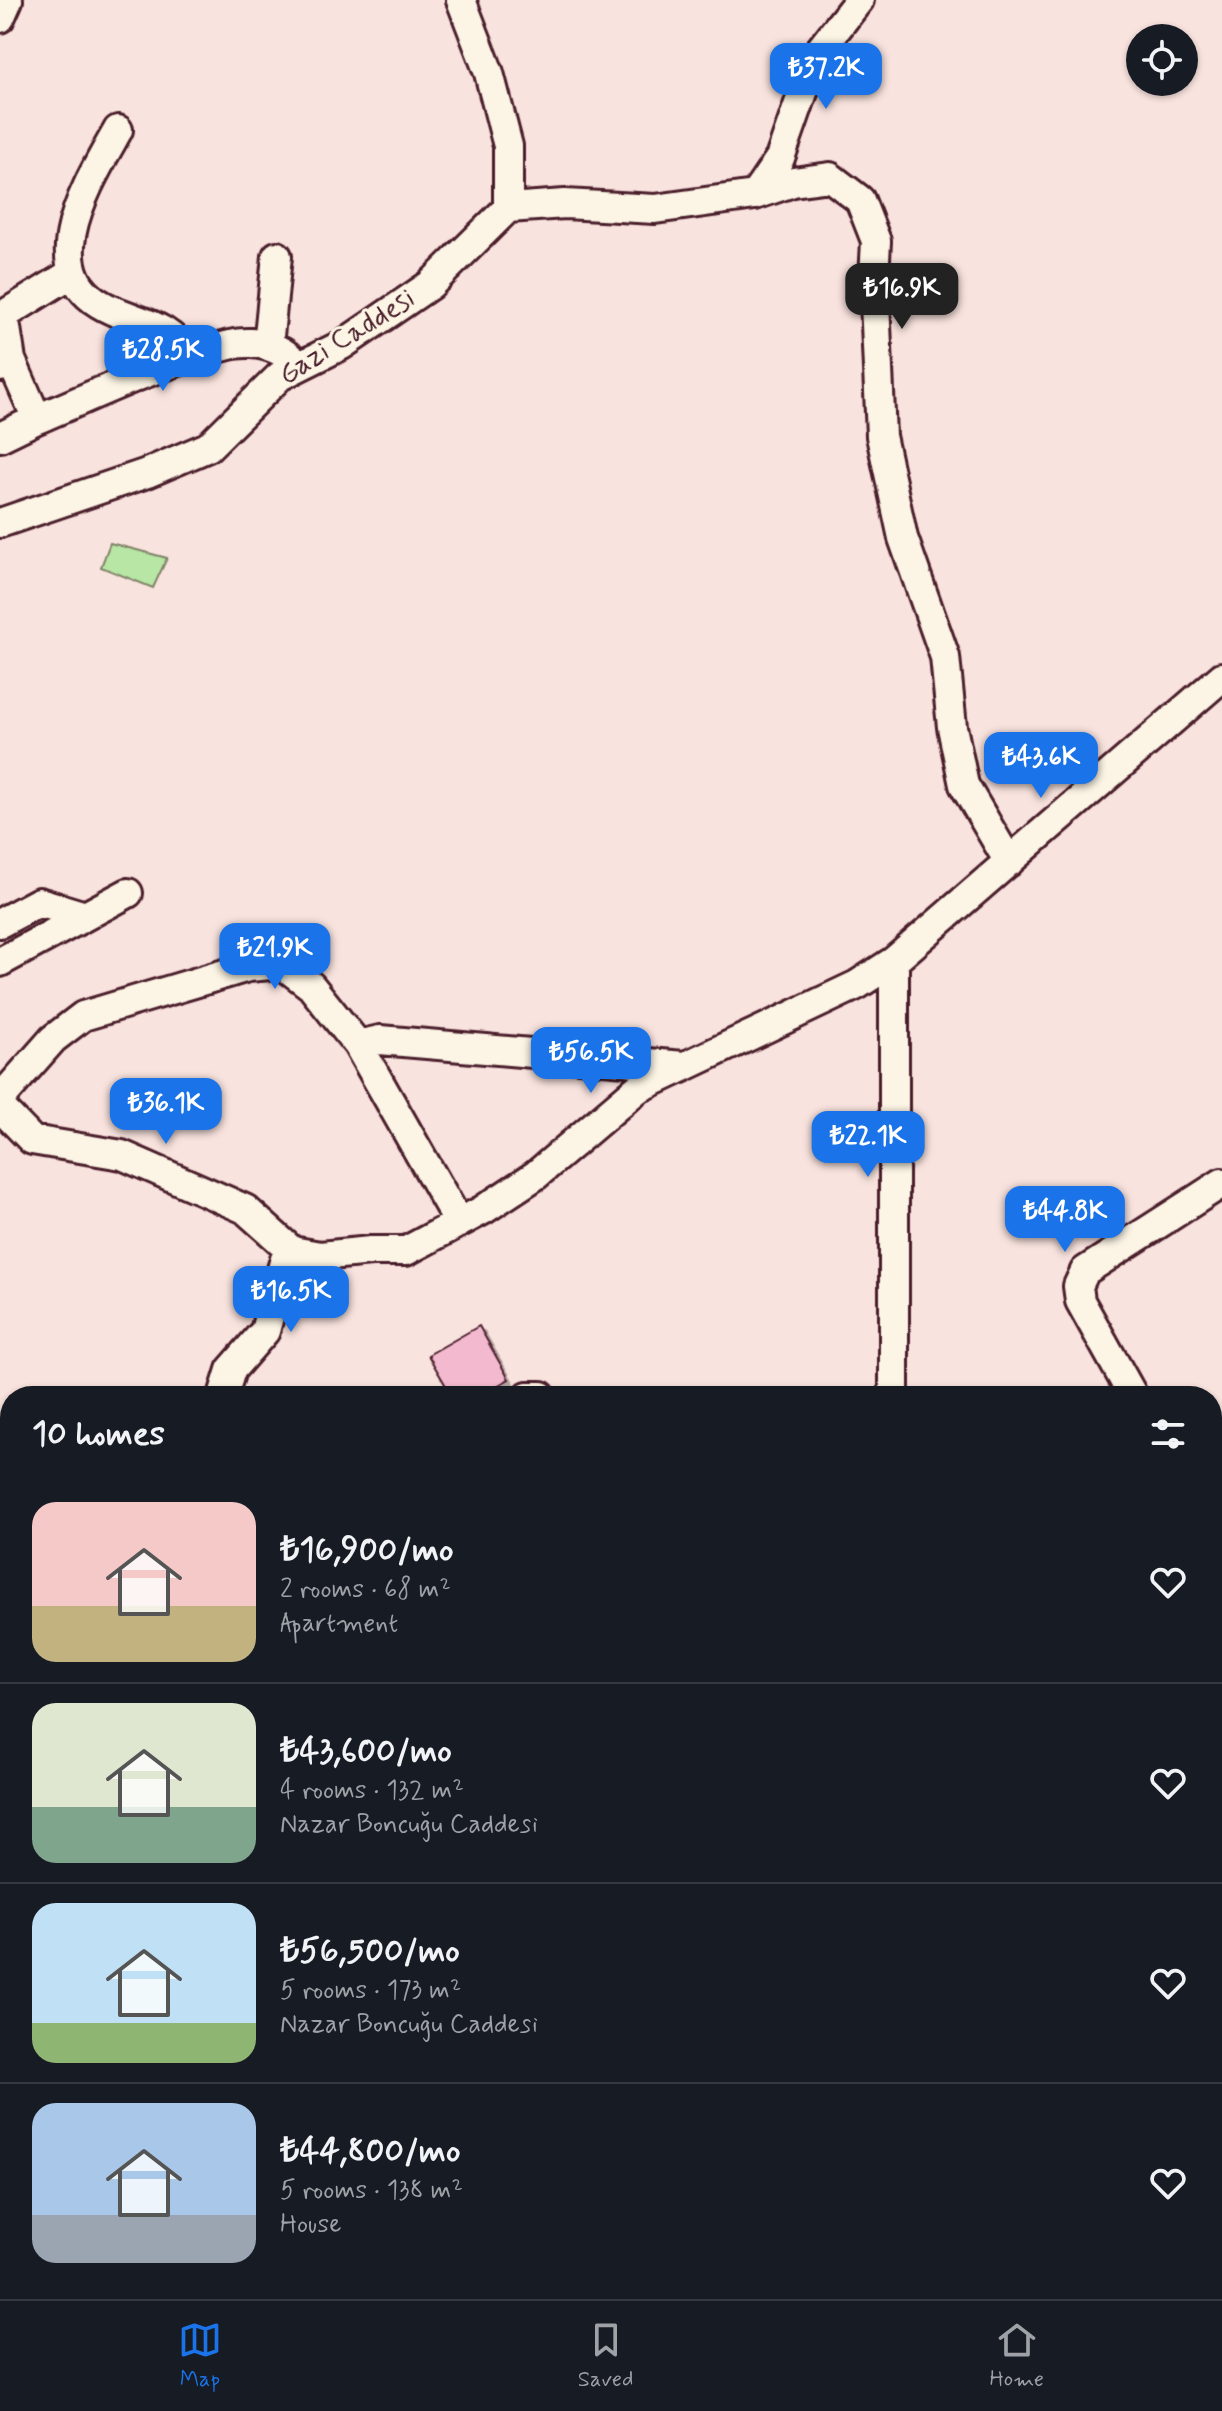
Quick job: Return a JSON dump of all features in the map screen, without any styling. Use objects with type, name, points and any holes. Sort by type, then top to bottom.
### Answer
[{"type":"street","points":[[0,18],[8,0]]},
{"type":"street","points":[[461,0],[489,73],[508,146],[508,208],[565,204],[655,209],[755,195],[793,182],[830,177],[860,200],[876,241],[874,279],[881,436],[903,538],[945,657],[952,727],[964,785],[1009,862]]},
{"type":"street","points":[[755,195],[780,158],[816,55],[859,0]]},
{"type":"street","points":[[118,130],[86,187],[72,228],[69,258],[72,273],[87,292],[110,310],[171,335],[188,357]]},
{"type":"street","name":"Gazi Caddesi","points":[[0,523],[147,473],[208,447],[280,376],[342,345],[430,285],[508,208]]},
{"type":"street","points":[[268,346],[277,256]]},
{"type":"street","points":[[37,419],[5,364],[1,311],[72,273]]},
{"type":"street","points":[[0,437],[168,363],[236,344],[268,346],[289,355],[299,366]]},
{"type":"street","points":[[0,1107],[32,1140],[122,1155],[245,1209],[288,1248],[320,1256],[406,1251],[459,1223],[536,1175],[637,1089],[857,985],[894,961],[1222,677]]},
{"type":"street","points":[[0,962],[128,893]]},
{"type":"street","points":[[0,923],[39,902],[85,916]]},
{"type":"street","points":[[894,961],[894,1386]]},
{"type":"street","points":[[0,1099],[53,1039],[83,1016],[248,967],[282,964],[311,986],[358,1045],[459,1223]]},
{"type":"street","points":[[358,1045],[380,1040],[686,1066]]},
{"type":"street","points":[[1127,1386],[1080,1301],[1078,1286],[1085,1271],[1222,1183]]},
{"type":"street","points":[[226,1386],[231,1370],[265,1331],[288,1248]]},
{"type":"green space","points":[[110,543],[167,558],[153,588],[101,567]]},
{"type":"building","points":[[479,1326],[509,1379],[497,1386],[446,1386],[428,1355]]}]
